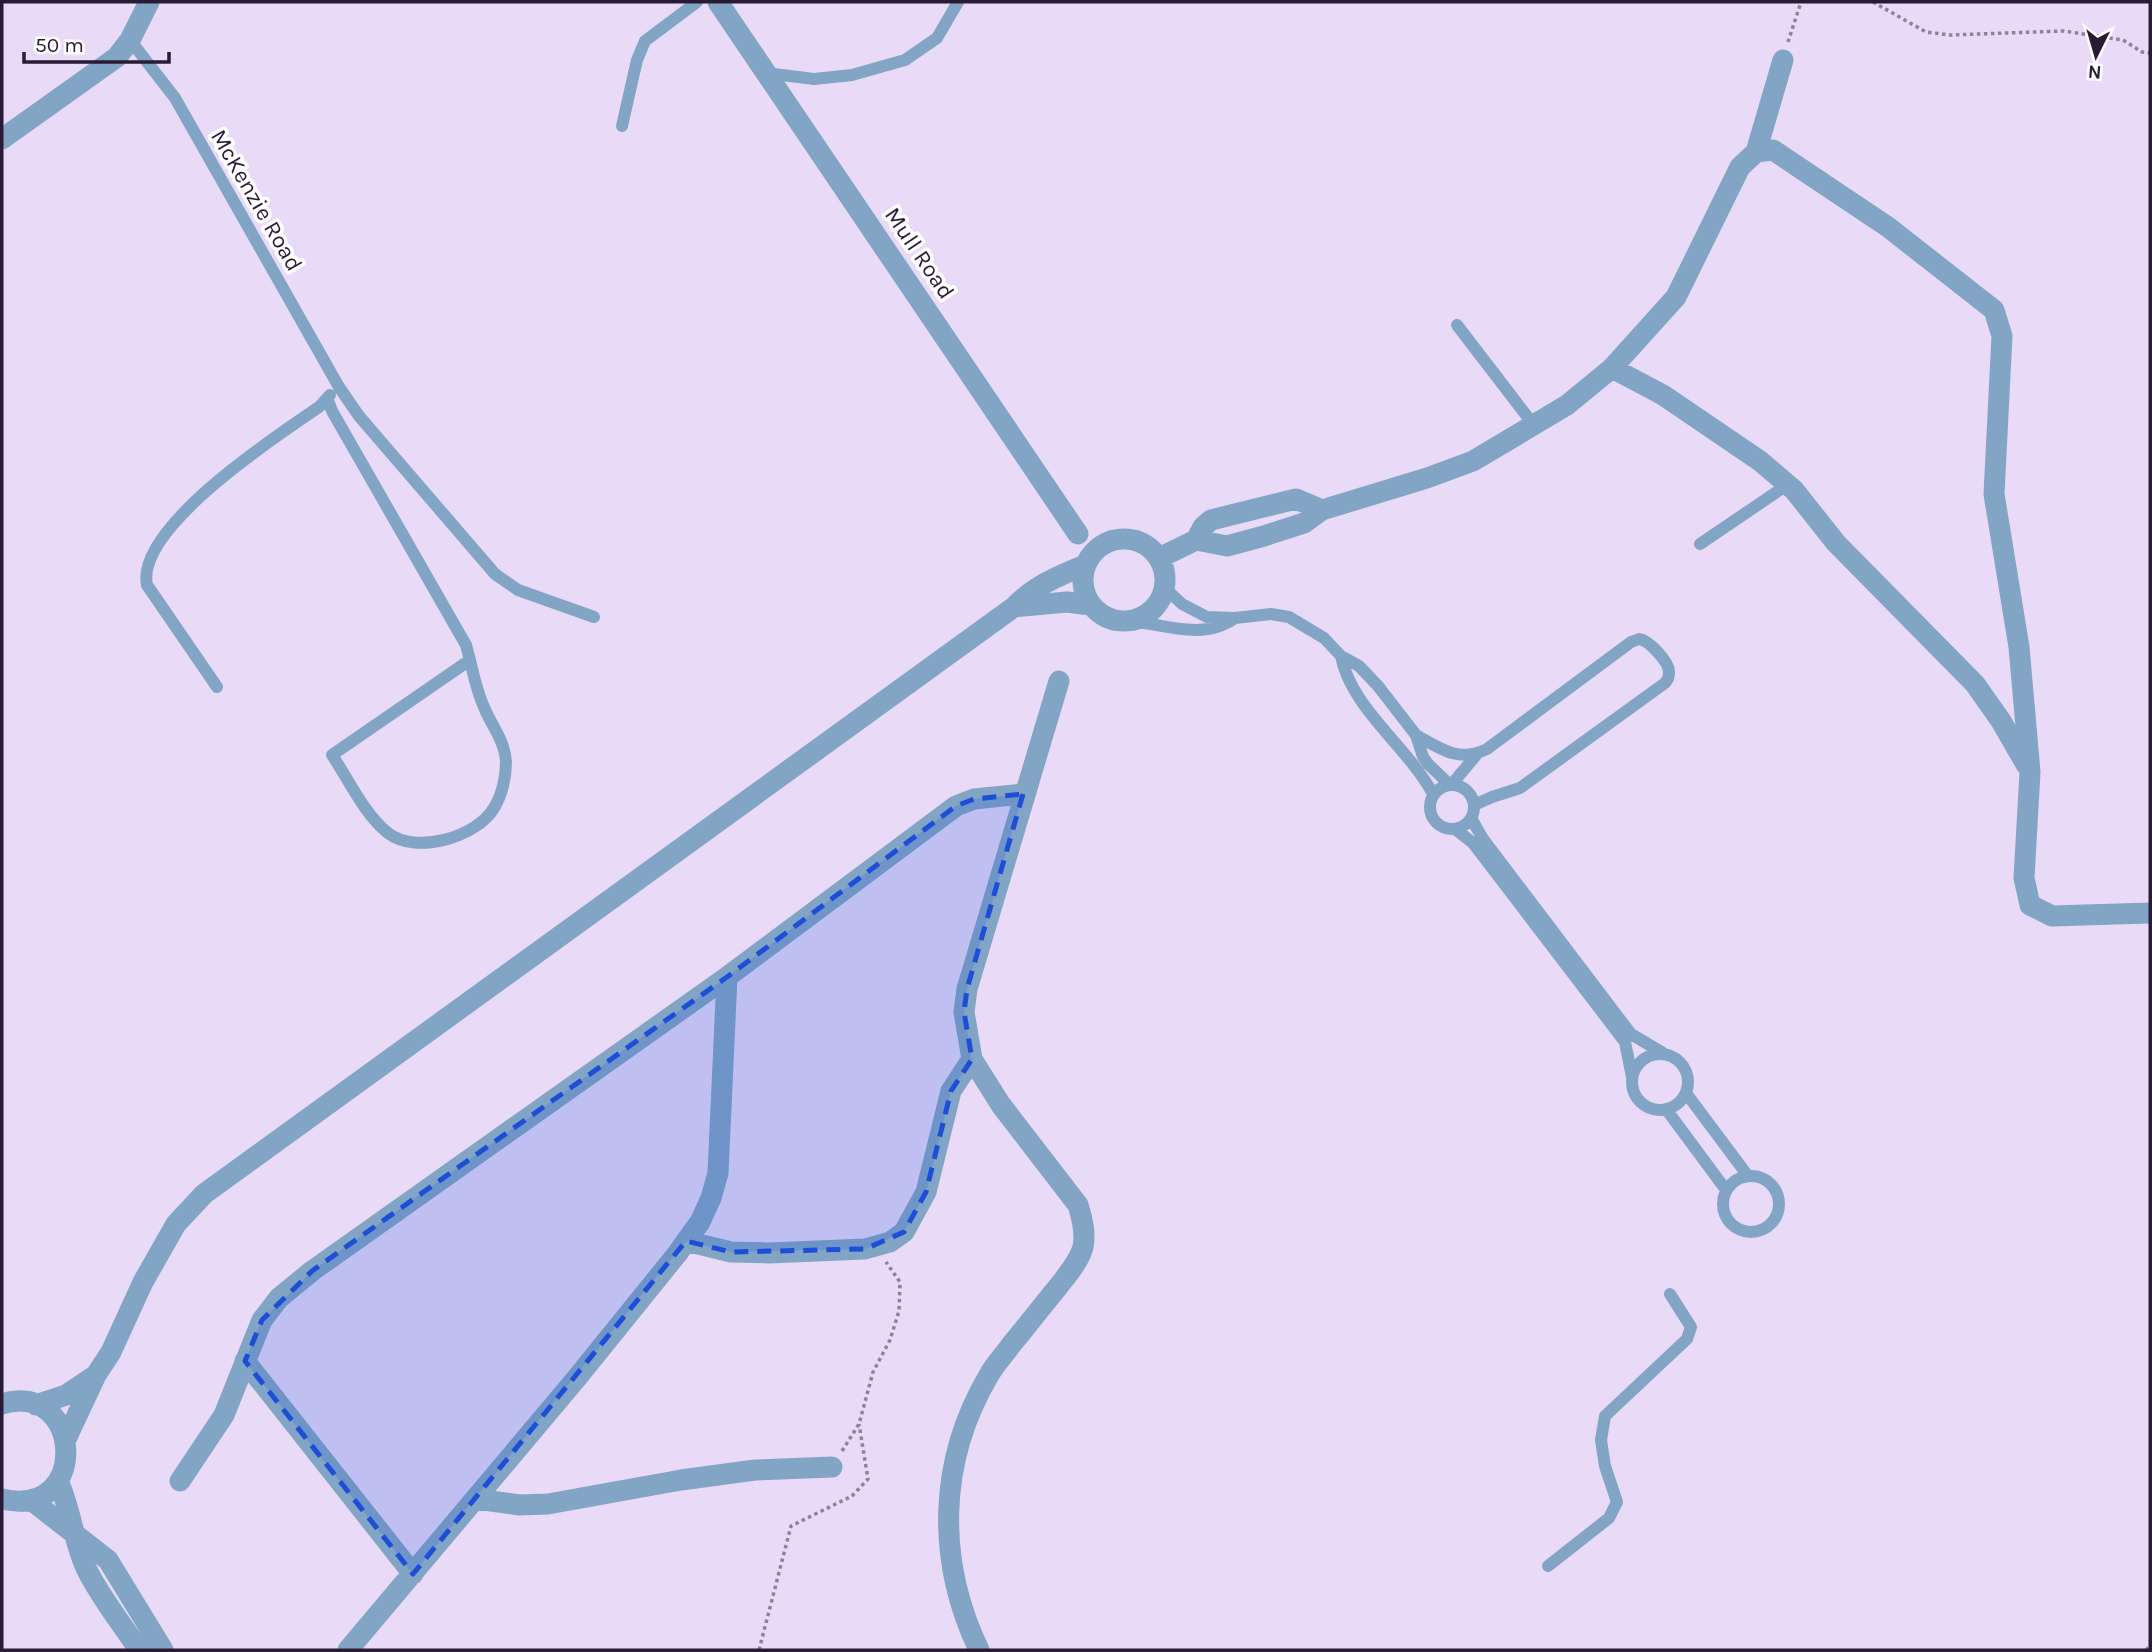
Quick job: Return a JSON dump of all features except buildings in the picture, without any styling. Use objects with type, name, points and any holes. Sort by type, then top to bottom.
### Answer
[{"type":"street","points":[[2,139],[117,57],[130,40],[149,2]]},
{"type":"street","name":"Mull Road","points":[[718,2],[1078,534]]},
{"type":"street","points":[[1196,540],[1227,546],[1304,523],[1322,510],[1402,487],[1473,461],[1567,405],[1612,368],[1676,297],[1740,167],[1756,152],[1783,60]]},
{"type":"street","points":[[1756,152],[1773,150],[1888,227],[1994,310],[2002,336],[1994,494],[2019,647],[2031,772],[2024,878],[2030,905],[2052,916],[2150,913]]},
{"type":"street","points":[[1612,368],[1663,395],[1759,461],[1787,485],[1836,543],[1975,684],[2031,772]]},
{"type":"street","points":[[1159,558],[1196,540],[1203,527],[1212,520],[1296,499],[1322,510]]},
{"type":"street","points":[[1113,540],[1139,542],[1150,548],[1159,558],[1165,573],[1165,588],[1161,599],[1154,609],[1133,621],[1109,619],[1090,605],[1084,592],[1082,579],[1085,565],[1101,545],[1113,540]]},
{"type":"street","points":[[66,1439],[96,1375],[111,1352],[142,1282],[176,1224],[204,1194],[1014,607],[1026,595],[1043,583],[1085,565]]},
{"type":"street","points":[[1014,607],[1067,602],[1090,605]]},
{"type":"street","points":[[979,1650],[967,1625],[955,1586],[949,1513],[953,1461],[965,1422],[990,1373],[1072,1268],[1083,1248],[1084,1236],[1078,1205],[1001,1105],[972,1059],[964,1012],[967,989],[1023,794],[1059,681]]},
{"type":"street","points":[[180,1481],[224,1415],[262,1320],[279,1298],[312,1271],[727,977],[956,806],[974,799],[1023,794]]},
{"type":"street","points":[[348,1650],[576,1380],[700,1222],[718,1173],[727,977]]},
{"type":"street","points":[[686,1241],[731,1252],[865,1249],[890,1242],[904,1232],[926,1192],[951,1091],[972,1059]]},
{"type":"street","points":[[246,1361],[413,1574]]},
{"type":"street","points":[[15,1401],[66,1395],[96,1375]]},
{"type":"street","points":[[2,1499],[14,1502],[31,1500],[46,1493],[58,1481],[68,1454],[66,1439],[55,1419],[15,1401]]},
{"type":"street","points":[[476,1499],[520,1505],[548,1504],[681,1480],[743,1472],[832,1467]]},
{"type":"street","points":[[58,1481],[68,1503],[73,1534],[87,1569],[139,1650]]},
{"type":"street","points":[[31,1500],[108,1560],[163,1650]]},
{"type":"lane","points":[[622,125],[637,60],[645,41],[697,2]]},
{"type":"lane","points":[[766,73],[814,79],[852,75],[905,60],[937,38],[958,2]]},
{"type":"lane","name":"McKenzie Road","points":[[130,40],[175,98],[359,416],[495,574],[518,590],[594,617]]},
{"type":"lane","points":[[1457,325],[1533,424]]},
{"type":"lane","points":[[217,687],[147,584],[147,571],[165,536],[211,485],[232,467],[319,407],[340,387]]},
{"type":"lane","points":[[327,398],[338,423],[466,645],[483,706],[502,741],[506,760],[503,786],[494,810],[466,833],[444,842],[404,841],[390,834],[373,817],[332,754],[470,660]]},
{"type":"lane","points":[[1700,544],[1787,485]]},
{"type":"lane","points":[[1165,588],[1195,613],[1207,617],[1235,618],[1271,614],[1289,617],[1324,638],[1341,656],[1359,666],[1378,686],[1416,736],[1423,757],[1450,784],[1467,791],[1483,839],[1631,1034],[1663,1054]]},
{"type":"lane","points":[[1133,621],[1202,631],[1217,629],[1235,618]]},
{"type":"lane","points":[[1635,639],[1650,642],[1668,667],[1669,677],[1665,683],[1520,788],[1492,797],[1473,812],[1461,828],[1442,827],[1433,819],[1429,807],[1433,794],[1450,784],[1478,754],[1635,639]]},
{"type":"lane","points":[[1341,656],[1345,673],[1359,698],[1417,768],[1433,794]]},
{"type":"lane","points":[[1416,736],[1451,754],[1478,754]]},
{"type":"lane","points":[[1455,829],[1473,843],[1625,1042],[1633,1092],[1642,1104],[1656,1110],[1665,1109],[1676,1104],[1686,1093],[1688,1078],[1682,1065],[1671,1055],[1649,1055],[1637,1064],[1632,1077]]},
{"type":"lane","points":[[1686,1093],[1748,1176]]},
{"type":"lane","points":[[1665,1109],[1726,1190]]},
{"type":"lane","points":[[1748,1176],[1765,1180],[1777,1193],[1778,1211],[1768,1226],[1751,1231],[1734,1226],[1724,1211],[1723,1199],[1726,1190],[1737,1180],[1748,1176]]},
{"type":"lane","points":[[1548,1566],[1615,1511],[1617,1503],[1605,1466],[1601,1440],[1605,1416],[1687,1339],[1691,1327],[1670,1294]]},
{"type":"path","points":[[1783,60],[1801,2]]},
{"type":"path","points":[[1873,2],[1926,32],[1950,35],[2064,30],[2123,40],[2142,52],[2150,53]]},
{"type":"path","points":[[832,1467],[859,1424],[873,1372],[890,1340],[900,1311],[900,1282],[875,1246]]},
{"type":"path","points":[[759,1650],[792,1526],[852,1496],[868,1479],[859,1424]]},
{"type":"path","points":[[2146,1650],[2150,1646]]},
{"type":"highlighted area","points":[[1023,794],[967,989],[964,1012],[972,1059],[951,1091],[926,1192],[904,1232],[865,1249],[731,1252],[686,1241],[413,1574],[245,1361],[262,1320],[312,1271],[727,977],[956,806],[974,799]]}]
